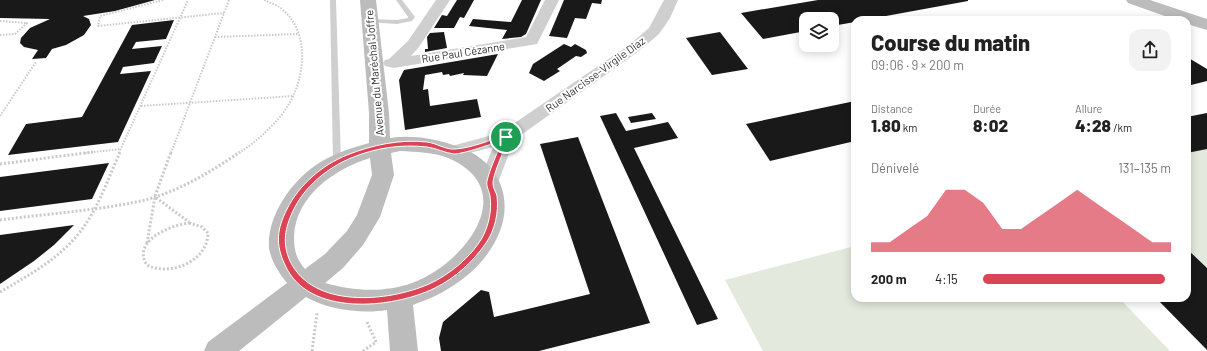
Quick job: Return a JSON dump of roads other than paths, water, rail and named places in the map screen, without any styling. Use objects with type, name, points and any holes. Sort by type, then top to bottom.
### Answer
[{"type":"main road","name":"Avenue du Maréchal Joffre","points":[[218,351],[311,288],[355,238],[368,217],[383,175],[380,147],[380,118],[368,0]]},
{"type":"main road","points":[[1134,0],[1178,16]]},
{"type":"main road","points":[[1191,21],[1202,25]]},
{"type":"main road","points":[[400,144],[428,144],[454,152],[469,159],[478,166],[489,183],[493,195],[494,209],[491,224],[484,240],[470,258],[451,275],[432,286],[399,298],[357,301],[337,299],[311,288],[291,272],[284,257],[281,238],[283,224],[296,198],[319,174],[338,162],[380,147],[400,144]]},
{"type":"main road","points":[[399,298],[404,351]]},
{"type":"street","points":[[394,63],[414,44],[442,0]]},
{"type":"street","name":"Rue Paul Cézanne","points":[[374,66],[532,41],[552,0]]},
{"type":"street","name":"Rue Narcisse-Virgile Diaz","points":[[454,152],[506,137],[634,48],[654,30],[663,18],[671,0]]},
{"type":"street","points":[[489,183],[506,137]]},
{"type":"lane","points":[[333,0],[338,162]]},
{"type":"lane","points":[[369,20],[405,22],[410,20],[412,17],[400,0]]}]
